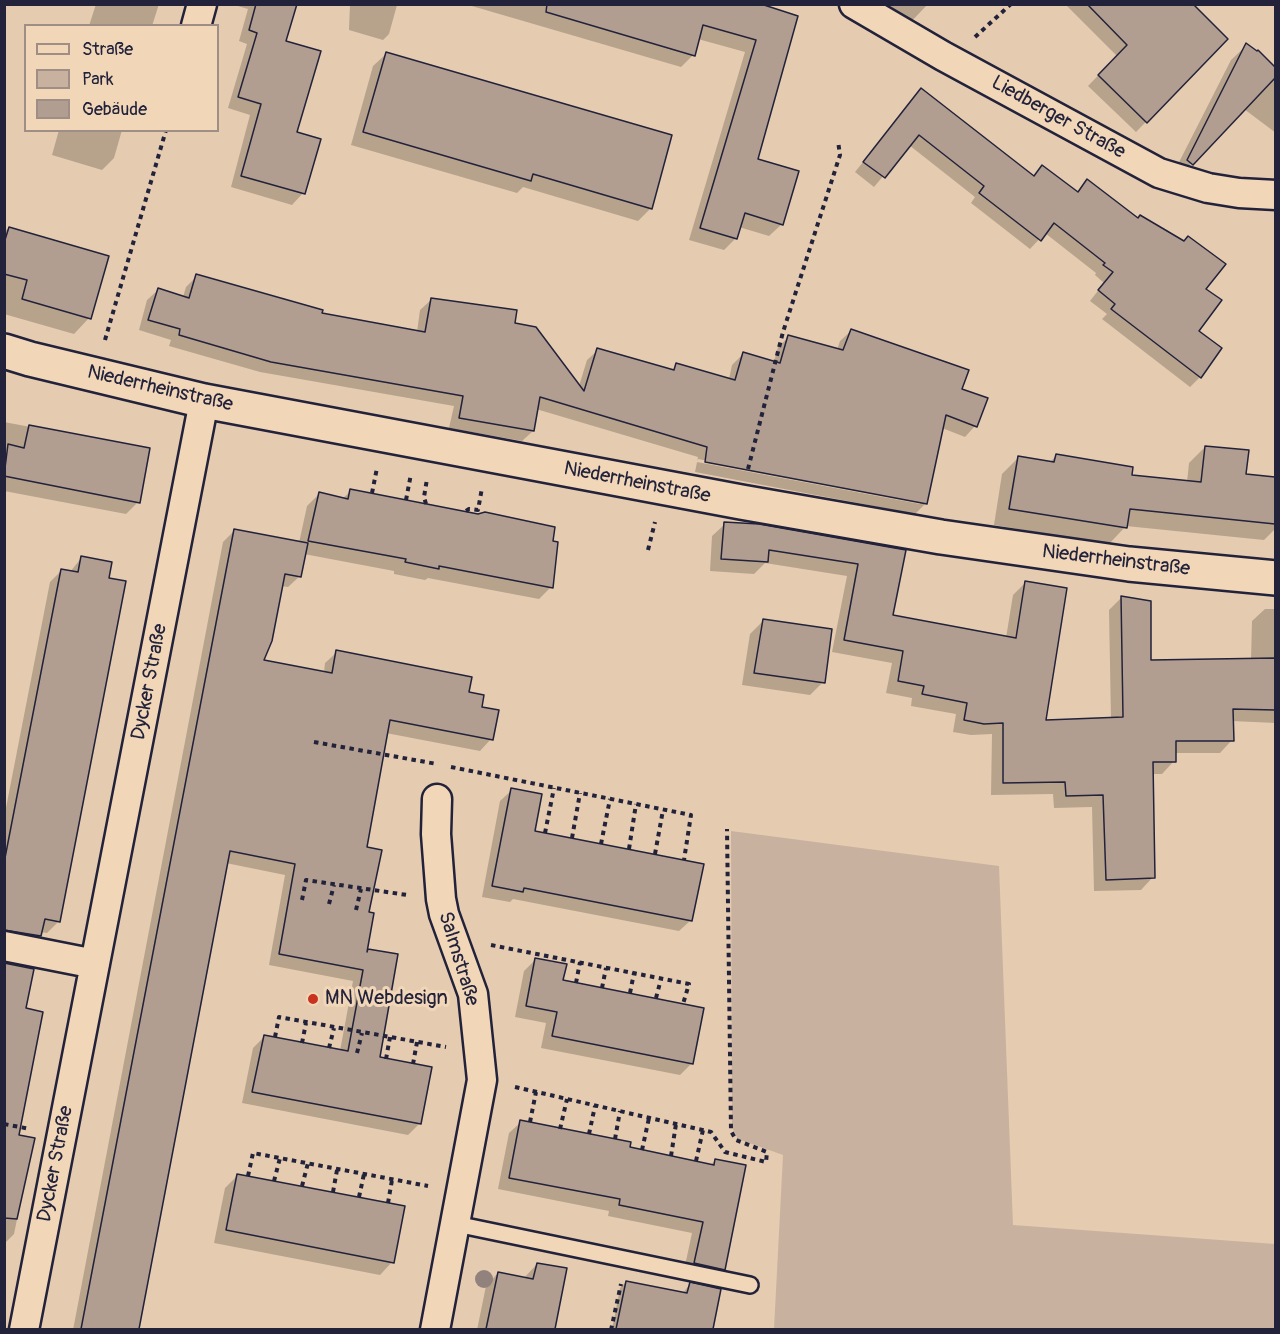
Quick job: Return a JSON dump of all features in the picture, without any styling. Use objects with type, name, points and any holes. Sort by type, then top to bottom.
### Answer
[{"type":"main road","name":"Niederrheinstraße","points":[[4,351],[204,401],[741,502],[940,537],[1129,564],[1275,578]]},
{"type":"street","points":[[197,24],[202,4]]},
{"type":"street","name":"Liedberger Straße","points":[[854,4],[950,60],[1159,173],[1208,188],[1275,195]]},
{"type":"street","name":"Dycker Straße","points":[[24,1329],[204,401]]},
{"type":"street","name":"Salmstraße","points":[[435,1329],[456,1224],[480,1066],[473,994],[441,899],[436,834],[437,799]]},
{"type":"street","points":[[4,946],[95,964]]},
{"type":"lane","points":[[456,1224],[750,1285]]},
{"type":"path","points":[[950,60],[1011,4]]},
{"type":"path","points":[[94,375],[165,132]]},
{"type":"path","points":[[741,502],[783,332],[840,154],[838,141]]},
{"type":"path","points":[[314,742],[691,815],[684,860]]},
{"type":"path","points":[[545,833],[554,788]]},
{"type":"path","points":[[572,838],[580,793]]},
{"type":"path","points":[[601,844],[610,799]]},
{"type":"path","points":[[629,849],[636,804]]},
{"type":"path","points":[[655,854],[663,810]]},
{"type":"path","points":[[275,1037],[279,1017],[417,1042],[480,1066],[536,1092],[711,1132],[725,1152],[766,1162],[767,1152],[736,1140],[731,1131],[727,829]]},
{"type":"path","points":[[302,900],[306,880],[441,899]]},
{"type":"path","points":[[329,904],[334,885]]},
{"type":"path","points":[[357,910],[361,889]]},
{"type":"path","points":[[452,937],[689,984],[683,1004]]},
{"type":"path","points":[[576,983],[580,962]]},
{"type":"path","points":[[602,988],[606,967]]},
{"type":"path","points":[[630,993],[634,973]]},
{"type":"path","points":[[656,998],[661,978]]},
{"type":"path","points":[[302,1043],[306,1023]]},
{"type":"path","points":[[329,1048],[334,1028]]},
{"type":"path","points":[[357,1053],[362,1033]]},
{"type":"path","points":[[386,1059],[390,1037]]},
{"type":"path","points":[[414,1064],[417,1042]]},
{"type":"path","points":[[530,1122],[536,1092]]},
{"type":"path","points":[[560,1128],[567,1099]]},
{"type":"path","points":[[589,1134],[595,1105]]},
{"type":"path","points":[[615,1139],[620,1111]]},
{"type":"path","points":[[642,1150],[649,1118]]},
{"type":"path","points":[[670,1156],[676,1124]]},
{"type":"path","points":[[696,1161],[703,1130]]},
{"type":"path","points":[[248,1176],[253,1153],[461,1192]]},
{"type":"path","points":[[274,1181],[280,1158]]},
{"type":"path","points":[[302,1186],[308,1163]]},
{"type":"path","points":[[333,1192],[337,1170]]},
{"type":"path","points":[[359,1197],[364,1174]]},
{"type":"path","points":[[388,1203],[392,1180]]},
{"type":"path","points":[[611,1329],[626,1260]]},
{"type":"green space","points":[[731,831],[999,866],[1013,1225],[1275,1244],[1275,1329],[774,1329],[783,1155],[738,1139],[732,1127]]},
{"type":"building","points":[[256,4],[297,4],[286,41],[321,51],[297,132],[321,139],[305,194],[241,176],[261,104],[238,97],[257,33],[249,30]]},
{"type":"building","points":[[547,4],[761,4],[798,16],[758,159],[799,171],[783,225],[745,213],[737,239],[700,228],[756,40],[703,25],[695,56],[546,12]]},
{"type":"building","points":[[1087,4],[1193,4],[1228,39],[1147,123],[1098,75],[1127,45]]},
{"type":"building","points":[[1246,43],[1258,50],[1275,67],[1275,78],[1193,165],[1187,160]]},
{"type":"building","points":[[386,52],[672,135],[652,209],[533,174],[531,181],[363,132]]},
{"type":"building","points":[[921,88],[1034,176],[1042,165],[1078,192],[1087,179],[1138,218],[1140,215],[1184,241],[1188,236],[1226,264],[1206,289],[1222,300],[1199,331],[1222,348],[1201,378],[1111,309],[1115,304],[1098,290],[1113,272],[1103,265],[1105,263],[1054,223],[1041,241],[979,193],[984,186],[919,135],[885,178],[863,162]]},
{"type":"building","points":[[9,227],[109,256],[91,319],[22,299],[27,280],[4,274],[4,243]]},
{"type":"building","points":[[196,274],[323,310],[322,313],[425,332],[431,298],[517,310],[515,323],[536,327],[584,391],[597,348],[674,370],[676,363],[735,380],[743,352],[780,363],[788,335],[843,350],[851,329],[969,370],[962,389],[988,398],[977,427],[946,415],[927,504],[705,462],[707,447],[540,397],[534,431],[459,418],[463,396],[271,362],[179,335],[180,329],[148,320],[158,288],[189,298]]},
{"type":"building","points":[[29,425],[150,448],[140,503],[4,476],[8,444],[24,448]]},
{"type":"building","points":[[1205,446],[1249,450],[1246,474],[1275,477],[1275,524],[1130,509],[1127,528],[1009,509],[1018,456],[1054,462],[1056,454],[1133,467],[1132,475],[1201,482]]},
{"type":"building","points":[[350,489],[478,514],[485,512],[555,527],[553,541],[558,542],[553,588],[439,566],[439,569],[405,562],[406,559],[308,541],[319,492],[348,499]]},
{"type":"building","points":[[724,522],[759,524],[906,550],[893,615],[1016,638],[1025,581],[1067,588],[1046,720],[1123,717],[1121,596],[1151,601],[1151,660],[1275,658],[1275,710],[1233,709],[1234,741],[1176,741],[1176,762],[1153,762],[1155,878],[1106,880],[1103,795],[1066,796],[1065,782],[1003,783],[1003,723],[984,724],[964,720],[967,703],[922,694],[924,686],[898,681],[903,651],[844,640],[858,564],[769,550],[768,562],[721,559]]},
{"type":"building","points":[[234,529],[308,543],[301,577],[285,574],[272,641],[264,660],[332,673],[336,650],[472,677],[469,692],[484,695],[482,707],[499,710],[493,740],[390,720],[367,847],[382,850],[369,912],[374,913],[367,952],[368,949],[398,954],[380,1057],[432,1067],[421,1124],[252,1092],[264,1035],[348,1051],[363,970],[279,954],[295,864],[230,851],[139,1329],[81,1329]]},
{"type":"building","points":[[81,556],[112,562],[109,578],[126,581],[60,922],[45,919],[41,936],[4,930],[4,863],[61,569],[78,572]]},
{"type":"building","points":[[763,619],[832,629],[825,683],[754,673]]},
{"type":"building","points":[[511,788],[542,794],[535,831],[704,864],[692,921],[524,888],[523,892],[492,886]]},
{"type":"building","points":[[535,958],[567,964],[563,980],[704,1008],[693,1064],[552,1036],[557,1012],[526,1006]]},
{"type":"building","points":[[4,963],[34,969],[26,1008],[43,1012],[19,1135],[35,1138],[17,1219],[4,1218]]},
{"type":"building","points":[[520,1120],[631,1142],[630,1147],[714,1165],[715,1159],[746,1165],[725,1270],[694,1263],[703,1222],[619,1205],[620,1199],[509,1178]]},
{"type":"building","points":[[237,1174],[405,1206],[394,1263],[226,1230]]},
{"type":"building","points":[[537,1263],[567,1268],[555,1329],[486,1329],[498,1272],[533,1279]]},
{"type":"building","points":[[626,1281],[687,1293],[690,1282],[721,1289],[713,1329],[616,1329]]},
{"type":"place","name":"MN Webdesign","points":[[313,999]]}]
